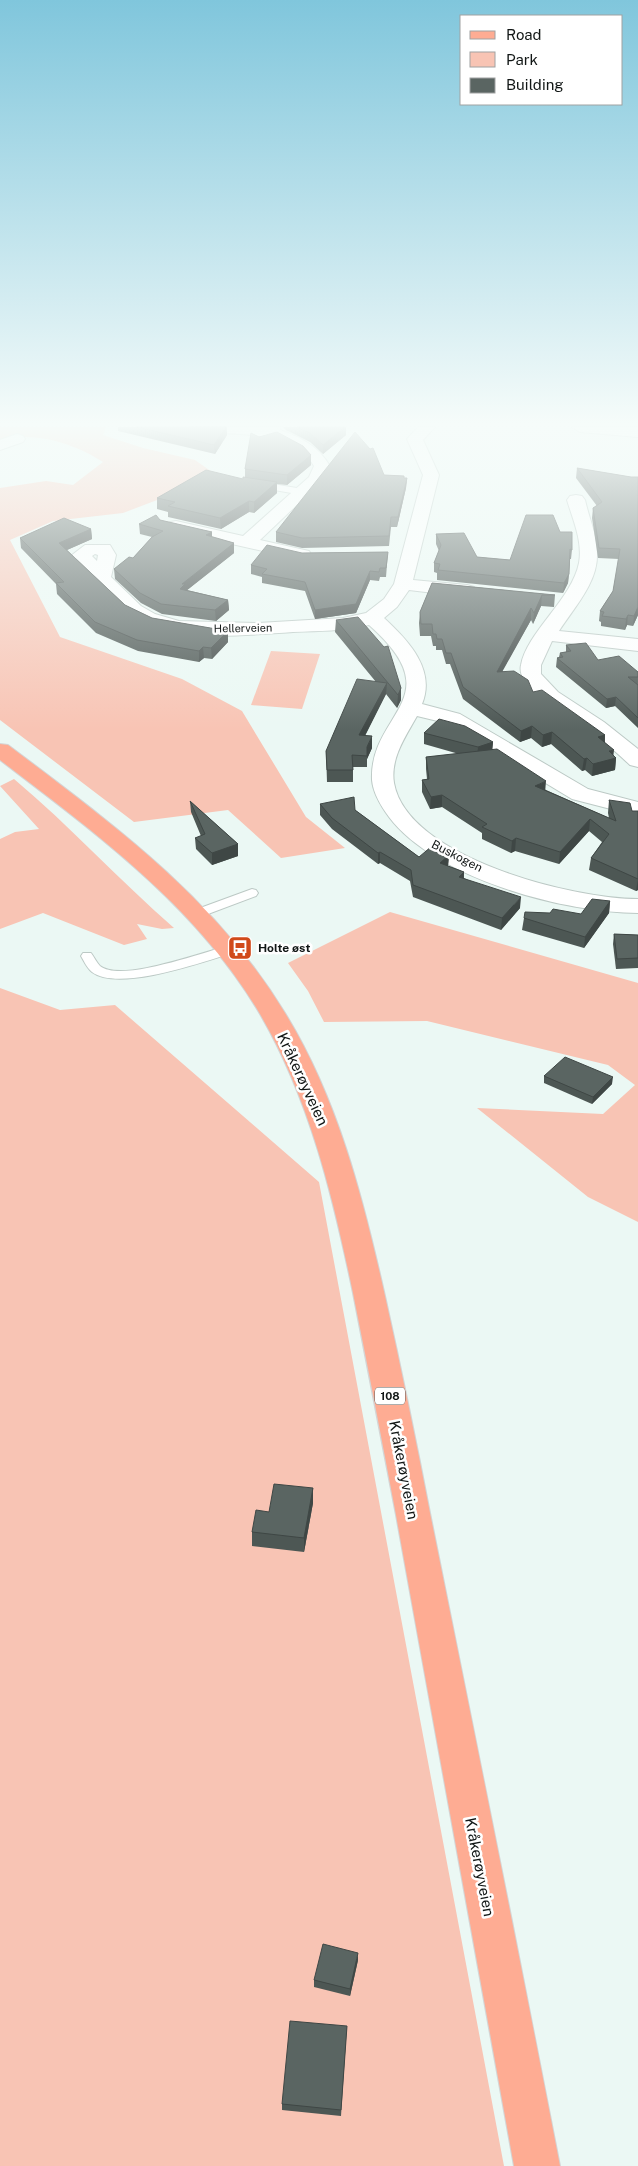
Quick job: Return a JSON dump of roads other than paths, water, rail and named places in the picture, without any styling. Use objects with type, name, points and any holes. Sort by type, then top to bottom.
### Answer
[{"type":"main road","name":"Kråkerøyveien","points":[[0,750],[124,847],[155,874],[196,914],[228,950],[248,976],[298,1061],[331,1142],[349,1202],[385,1366],[537,2166]]},
{"type":"street","points":[[185,528],[302,555],[318,556]]},
{"type":"street","points":[[247,542],[263,528]]},
{"type":"street","points":[[372,618],[386,609],[397,597],[403,584],[404,553],[413,528]]},
{"type":"street","points":[[583,528],[588,547],[588,564],[561,600],[547,635],[530,666],[531,673],[542,687],[598,727],[638,760]]},
{"type":"street","name":"Hellerveien","points":[[102,576],[133,609],[144,616],[173,626],[199,628],[283,627],[340,624],[372,618]]},
{"type":"street","points":[[403,584],[483,592]]},
{"type":"street","name":"Buskogen","points":[[372,618],[392,636],[415,671],[416,684],[411,708],[387,748],[382,768],[383,782],[402,818],[433,846],[474,867],[553,894],[607,906],[638,906]]},
{"type":"street","points":[[547,635],[638,645]]},
{"type":"street","points":[[411,708],[453,718],[580,794],[620,806],[638,809]]},
{"type":"lane","points":[[196,914],[252,893]]},
{"type":"lane","points":[[87,956],[97,970],[133,974],[193,961],[228,950]]},
{"type":"place","name":"Holte øst","points":[[240,948]]}]
